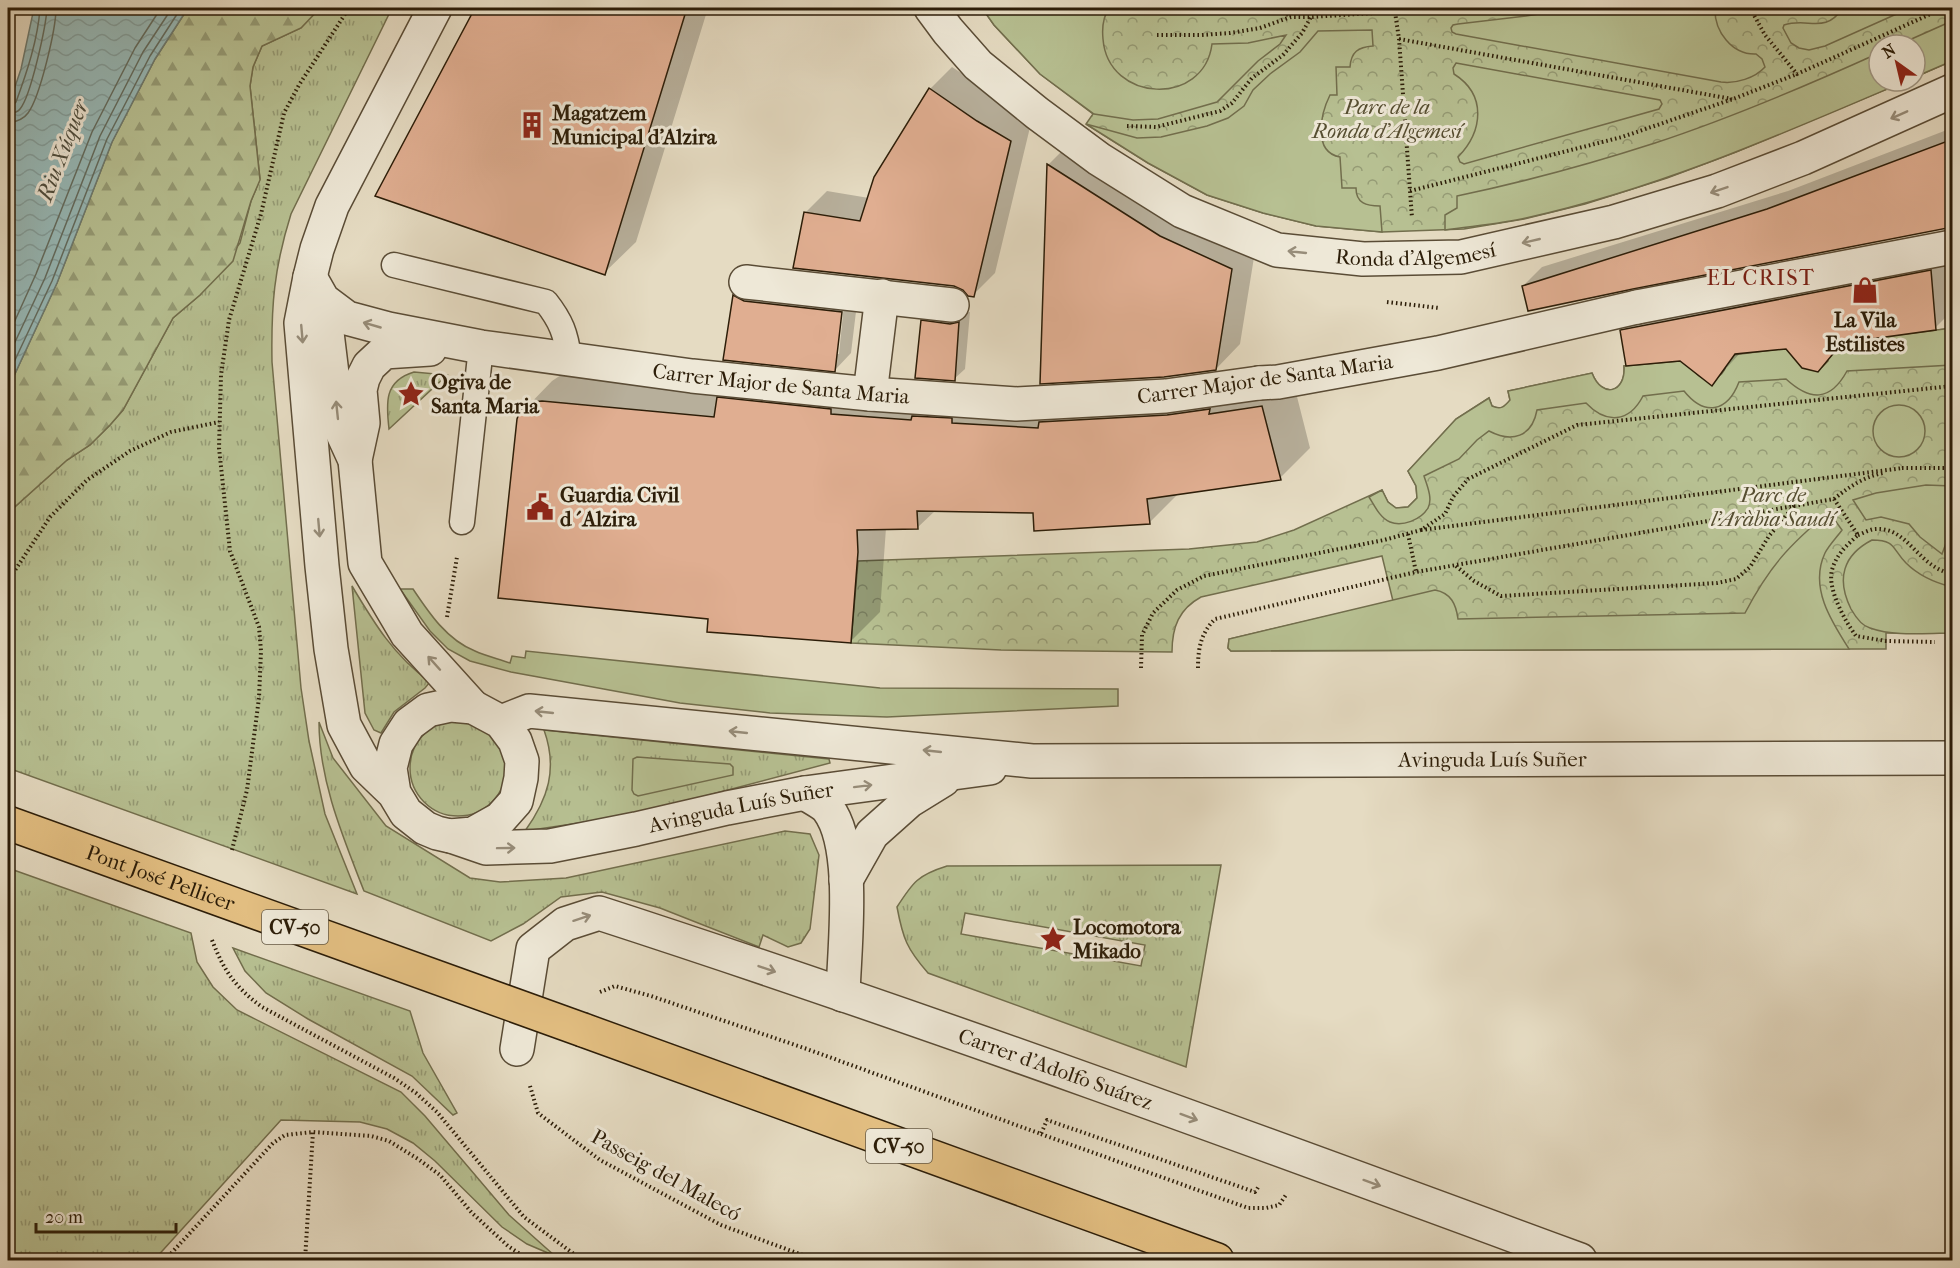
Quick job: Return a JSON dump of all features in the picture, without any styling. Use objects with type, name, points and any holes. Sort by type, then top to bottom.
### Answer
[{"type":"main road","name":"Pont José Pellicer","points":[[8,823],[1217,1260]]},
{"type":"street","points":[[355,460],[338,423],[317,288],[317,249],[332,206],[435,8]]},
{"type":"street","name":"Ronda d'Algemesí","points":[[931,8],[978,65],[1037,113],[1099,159],[1182,211],[1277,250],[1363,259],[1461,257],[1614,222],[1718,191],[1803,158],[1953,91]]},
{"type":"street","name":"Carrer Major de Santa Maria","points":[[476,346],[692,376],[870,394],[1016,404],[1166,396],[1278,382],[1421,356],[1637,307],[1953,247]]},
{"type":"street","points":[[746,282],[952,305]]},
{"type":"street","points":[[317,288],[347,318],[388,329],[476,346]]},
{"type":"street","points":[[317,288],[301,323],[322,566],[344,725],[366,766],[394,793],[406,813],[425,828],[450,836],[473,834],[500,819],[516,801],[522,761],[515,741],[407,634],[365,563],[355,460],[363,423],[360,390],[369,366],[384,352],[476,346]]},
{"type":"street","points":[[870,394],[882,296]]},
{"type":"street","points":[[394,793],[390,768],[396,744],[409,724],[428,710],[452,705],[487,714]]},
{"type":"street","name":"Avinguda Luís Suñer","points":[[487,714],[529,711],[1032,760],[1953,758]]},
{"type":"street","name":"Avinguda Luís Suñer","points":[[450,836],[486,848],[550,846],[805,793],[953,774],[1032,760]]},
{"type":"street","points":[[846,880],[872,834],[909,801],[953,774]]},
{"type":"street","points":[[805,793],[827,808],[841,835],[846,880],[843,995]]},
{"type":"street","name":"Carrer d'Adolfo Suárez","points":[[517,1049],[533,949],[565,924],[599,913],[843,995],[1279,1148],[1580,1260]]},
{"type":"lane","points":[[394,265],[546,302],[558,318],[567,337],[570,358]]},
{"type":"lane","points":[[462,522],[476,346]]},
{"type":"path","points":[[232,850],[247,790],[259,698],[261,651],[259,627],[230,551],[219,448],[221,375],[229,320],[264,202],[284,113],[299,85],[349,8]]},
{"type":"path","points":[[1275,8],[1291,16],[1311,17],[1453,8]]},
{"type":"path","points":[[1750,8],[1765,35],[1797,74]]},
{"type":"path","points":[[1410,192],[1622,137],[1733,99],[1797,74],[1944,8]]},
{"type":"path","points":[[1395,12],[1412,214]]},
{"type":"path","points":[[1157,35],[1230,33],[1260,28],[1291,16]]},
{"type":"path","points":[[1120,125],[1136,128],[1156,127],[1220,111],[1232,103],[1252,78],[1283,55],[1302,33],[1311,17]]},
{"type":"path","points":[[1399,39],[1733,99]]},
{"type":"path","points":[[1384,302],[1449,309]]},
{"type":"path","points":[[1420,530],[1445,514],[1453,496],[1468,479],[1577,425],[1953,386]]},
{"type":"path","points":[[8,581],[50,517],[87,480],[130,451],[171,432],[219,422]]},
{"type":"path","points":[[1198,668],[1198,651],[1202,637],[1207,627],[1215,619],[1416,572],[1834,499],[1869,476],[1903,468]]},
{"type":"path","points":[[1141,668],[1142,636],[1153,613],[1177,590],[1204,576],[1420,530],[1903,468],[1953,468]]},
{"type":"path","points":[[1834,499],[1858,535]]},
{"type":"path","points":[[1455,566],[1474,581],[1502,596],[1717,583],[1736,579],[1750,567],[1769,536],[1796,505]]},
{"type":"path","points":[[447,618],[462,522]]},
{"type":"path","points":[[1935,642],[1886,641],[1856,636],[1844,619],[1835,597],[1832,571],[1844,548],[1858,535],[1875,529],[1893,531],[1922,559],[1940,571],[1953,574]]},
{"type":"path","points":[[1408,534],[1416,572]]},
{"type":"path","points":[[212,940],[221,964],[245,994],[262,1007],[394,1078],[416,1093],[437,1112],[524,1217],[582,1260]]},
{"type":"path","points":[[596,991],[600,992],[615,986],[651,996],[819,1053],[1248,1208],[1279,1205],[1287,1194]]},
{"type":"path","name":"Passeig del Malecó","points":[[517,1049],[538,1113],[600,1160],[721,1225],[816,1260]]},
{"type":"path","points":[[1041,1134],[1047,1120],[1255,1192],[1279,1148]]},
{"type":"path","points":[[165,1260],[273,1143],[285,1135],[313,1132],[371,1136],[389,1141],[418,1158],[440,1175],[472,1213],[508,1246],[529,1260]]},
{"type":"path","points":[[305,1260],[313,1132]]},
{"type":"green space","points":[[188,8],[320,8],[301,28],[262,46],[253,67],[250,86],[260,180],[251,201],[233,261],[200,295],[173,318],[123,410],[110,425],[90,445],[67,460],[8,513],[8,396],[13,378],[57,283],[112,142],[155,59]]},
{"type":"green space","points":[[320,8],[392,8],[291,214],[277,270],[272,323],[272,362],[301,688],[309,741],[325,814],[357,894],[8,768],[8,513],[67,460],[90,445],[123,410],[173,318],[200,295],[240,243],[251,201],[260,179],[250,86],[253,67],[262,46],[301,28]]},
{"type":"green space","name":"Parc de la Ronda d'Algemesí","points":[[982,8],[1952,8],[1952,61],[1927,72],[1927,33],[1867,33],[1867,93],[1877,93],[1736,152],[1667,178],[1585,204],[1524,219],[1464,229],[1382,232],[1316,226],[1263,213],[1207,195],[1148,163],[1086,124],[1093,114],[1040,74],[994,25]]},
{"type":"green space","points":[[982,8],[1109,8],[1104,19],[1103,39],[1109,60],[1121,76],[1138,85],[1156,89],[1175,87],[1192,79],[1205,64],[1212,44],[1248,43],[1286,35],[1280,44],[1258,61],[1217,102],[1158,119],[1133,120],[1094,114],[1040,74],[994,25]]},
{"type":"green space","points":[[1577,8],[1715,8],[1715,17],[1726,40],[1739,50],[1756,54],[1762,59],[1765,67],[1745,79],[1721,82],[1456,34],[1451,28],[1458,24]]},
{"type":"green space","points":[[1843,8],[1910,8],[1825,46],[1809,50],[1791,43],[1783,28],[1784,25],[1793,23],[1816,24],[1829,21]]},
{"type":"green space","points":[[1952,21],[1952,61],[1927,72],[1927,33],[1925,33]]},
{"type":"green space","points":[[1372,30],[1373,46],[1356,51],[1350,67],[1336,67],[1337,95],[1330,95],[1321,131],[1325,148],[1331,154],[1340,157],[1342,188],[1356,188],[1356,193],[1363,203],[1380,206],[1382,232],[1316,226],[1263,213],[1207,195],[1148,163],[1086,124],[1137,138],[1161,137],[1207,126],[1228,118],[1244,106],[1253,90],[1300,52],[1318,31]]},
{"type":"green space","points":[[1867,58],[1867,93],[1878,93],[1719,158],[1624,192],[1526,218],[1445,230],[1445,215],[1457,208],[1457,196],[1557,172],[1655,143],[1712,123]]},
{"type":"green space","points":[[1456,63],[1660,100],[1662,104],[1659,109],[1464,164],[1458,157],[1473,136],[1478,114],[1472,92],[1454,74],[1453,68]]},
{"type":"green space","name":"Parc de l'Aràbia Saudí","points":[[1952,328],[1952,633],[1886,633],[1886,649],[1231,651],[1228,648],[1229,639],[1393,601],[1382,556],[1201,597],[1187,607],[1178,620],[1173,635],[1172,652],[1001,650],[851,643],[858,561],[1189,549],[1257,542],[1294,530],[1382,490],[1388,502],[1396,508],[1408,507],[1417,498],[1416,486],[1408,471],[1456,419],[1489,398],[1492,406],[1502,408],[1510,400],[1508,391],[1592,373],[1602,387],[1612,389],[1621,382],[1624,366],[1691,360],[1696,373],[1709,379],[1718,377],[1725,370],[1725,356],[1813,370],[1822,367],[1828,361],[1827,344]]},
{"type":"green space","points":[[1952,328],[1952,365],[1847,371],[1834,388],[1819,395],[1803,391],[1786,379],[1739,382],[1728,400],[1714,408],[1699,404],[1684,391],[1643,396],[1631,411],[1617,418],[1601,415],[1586,403],[1537,410],[1526,432],[1506,437],[1489,431],[1459,459],[1424,476],[1430,500],[1428,508],[1416,519],[1400,524],[1390,522],[1380,514],[1369,497],[1382,490],[1388,502],[1396,508],[1408,507],[1417,498],[1416,486],[1408,471],[1456,419],[1489,398],[1492,406],[1502,407],[1510,400],[1508,391],[1592,373],[1602,387],[1612,389],[1621,382],[1624,366],[1691,360],[1696,373],[1709,379],[1718,377],[1725,370],[1725,356],[1795,347],[1813,370],[1822,367],[1828,361],[1827,344]]},
{"type":"green space","points":[[414,372],[447,375],[389,429],[387,410],[392,387],[404,376]]},
{"type":"green space","points":[[1899,405],[1909,407],[1917,413],[1923,421],[1925,431],[1923,441],[1917,449],[1909,455],[1899,457],[1889,455],[1881,449],[1875,441],[1873,431],[1875,421],[1881,413],[1889,407]]},
{"type":"green space","points":[[1926,485],[1952,486],[1952,527],[1942,554],[1920,537],[1909,524],[1881,517],[1866,520],[1853,500],[1876,493]]},
{"type":"green space","points":[[1829,512],[1842,530],[1825,553],[1819,578],[1829,615],[1849,649],[1231,651],[1228,648],[1229,639],[1435,590],[1452,600],[1458,619],[1745,613],[1763,582],[1781,558],[1802,535]]},
{"type":"green space","points":[[1872,540],[1890,544],[1916,571],[1934,581],[1952,587],[1952,633],[1890,633],[1867,627],[1859,620],[1846,598],[1843,578],[1854,553]]},
{"type":"green space","points":[[352,586],[395,650],[430,682],[394,712],[381,733],[374,730],[365,713]]},
{"type":"green space","points":[[400,589],[413,589],[432,616],[456,640],[479,653],[510,663],[512,656],[525,658],[526,651],[880,688],[1118,689],[1118,706],[887,717],[770,713],[680,703],[511,672],[470,661],[448,649],[430,631]]},
{"type":"green space","points":[[458,720],[476,724],[492,734],[502,750],[506,768],[502,786],[492,802],[476,812],[458,816],[440,812],[424,802],[414,786],[410,768],[414,750],[424,734],[440,724]]},
{"type":"green space","points":[[319,722],[333,758],[386,826],[470,878],[500,882],[566,878],[785,831],[810,834],[819,855],[810,929],[801,943],[788,947],[763,935],[759,947],[660,908],[602,892],[561,897],[523,924],[491,941],[364,891],[328,787],[323,766]]},
{"type":"green space","points":[[544,730],[829,759],[830,763],[633,815],[525,831],[540,807],[548,783],[550,758]]},
{"type":"green space","points":[[637,757],[730,764],[733,767],[733,775],[638,796],[632,790],[633,759]]},
{"type":"green space","points":[[1221,865],[1186,1067],[928,973],[907,943],[897,907],[917,880],[947,866]],"holes":[[[965,913],[1145,945],[1141,966],[961,934]]]},
{"type":"green space","points":[[8,868],[191,933],[197,962],[213,987],[237,1010],[401,1092],[425,1116],[509,1215],[555,1256],[527,1244],[502,1227],[435,1161],[413,1143],[387,1129],[360,1122],[281,1120],[154,1260],[8,1260]]},
{"type":"green space","points":[[233,948],[410,1011],[423,1053],[457,1113],[453,1115],[412,1076],[308,1019],[266,993],[245,971]]},
{"type":"water","name":"Riu Xúquer","points":[[34,8],[188,8],[155,59],[112,142],[57,283],[13,378],[8,396],[8,107],[21,69]]},
{"type":"building","name":"Magatzem Municipal d'Alzira","points":[[475,8],[687,8],[605,275],[375,196]]},
{"type":"building","points":[[929,88],[1011,141],[974,297],[968,296],[963,290],[954,286],[793,268],[804,212],[860,221],[874,177]]},
{"type":"building","points":[[1953,139],[1953,227],[1528,311],[1522,286],[1767,209]]},
{"type":"building","points":[[1047,164],[1160,236],[1232,269],[1216,370],[1164,377],[1040,384]]},
{"type":"building","points":[[1931,270],[1936,330],[1842,343],[1818,372],[1802,368],[1786,349],[1735,354],[1712,386],[1680,361],[1626,366],[1620,330]]},
{"type":"building","points":[[733,295],[744,301],[842,312],[835,372],[723,360]]},
{"type":"building","points":[[921,320],[950,324],[959,322],[955,381],[915,378]]},
{"type":"building","points":[[717,397],[831,409],[831,414],[911,420],[912,416],[952,418],[952,423],[1038,428],[1039,422],[1167,415],[1210,409],[1209,414],[1262,406],[1281,480],[1147,499],[1150,524],[1034,531],[1033,513],[917,511],[918,529],[857,530],[858,552],[851,643],[707,632],[708,619],[498,598],[517,419],[520,411],[526,405],[542,401],[714,417]]},
{"type":"place","name":"Magatzem Municipal d'Alzira","points":[[532,125]]},
{"type":"place","name":"La Vila Estilistes","points":[[1865,290]]},
{"type":"place","name":"Ogiva de Santa Maria","points":[[411,394]]},
{"type":"place","name":"Guardia Civil d´Alzira","points":[[540,507]]},
{"type":"place","name":"Locomotora Mikado","points":[[1053,939]]},
{"type":"district","name":"EL CRIST","points":[[1761,277]]}]
